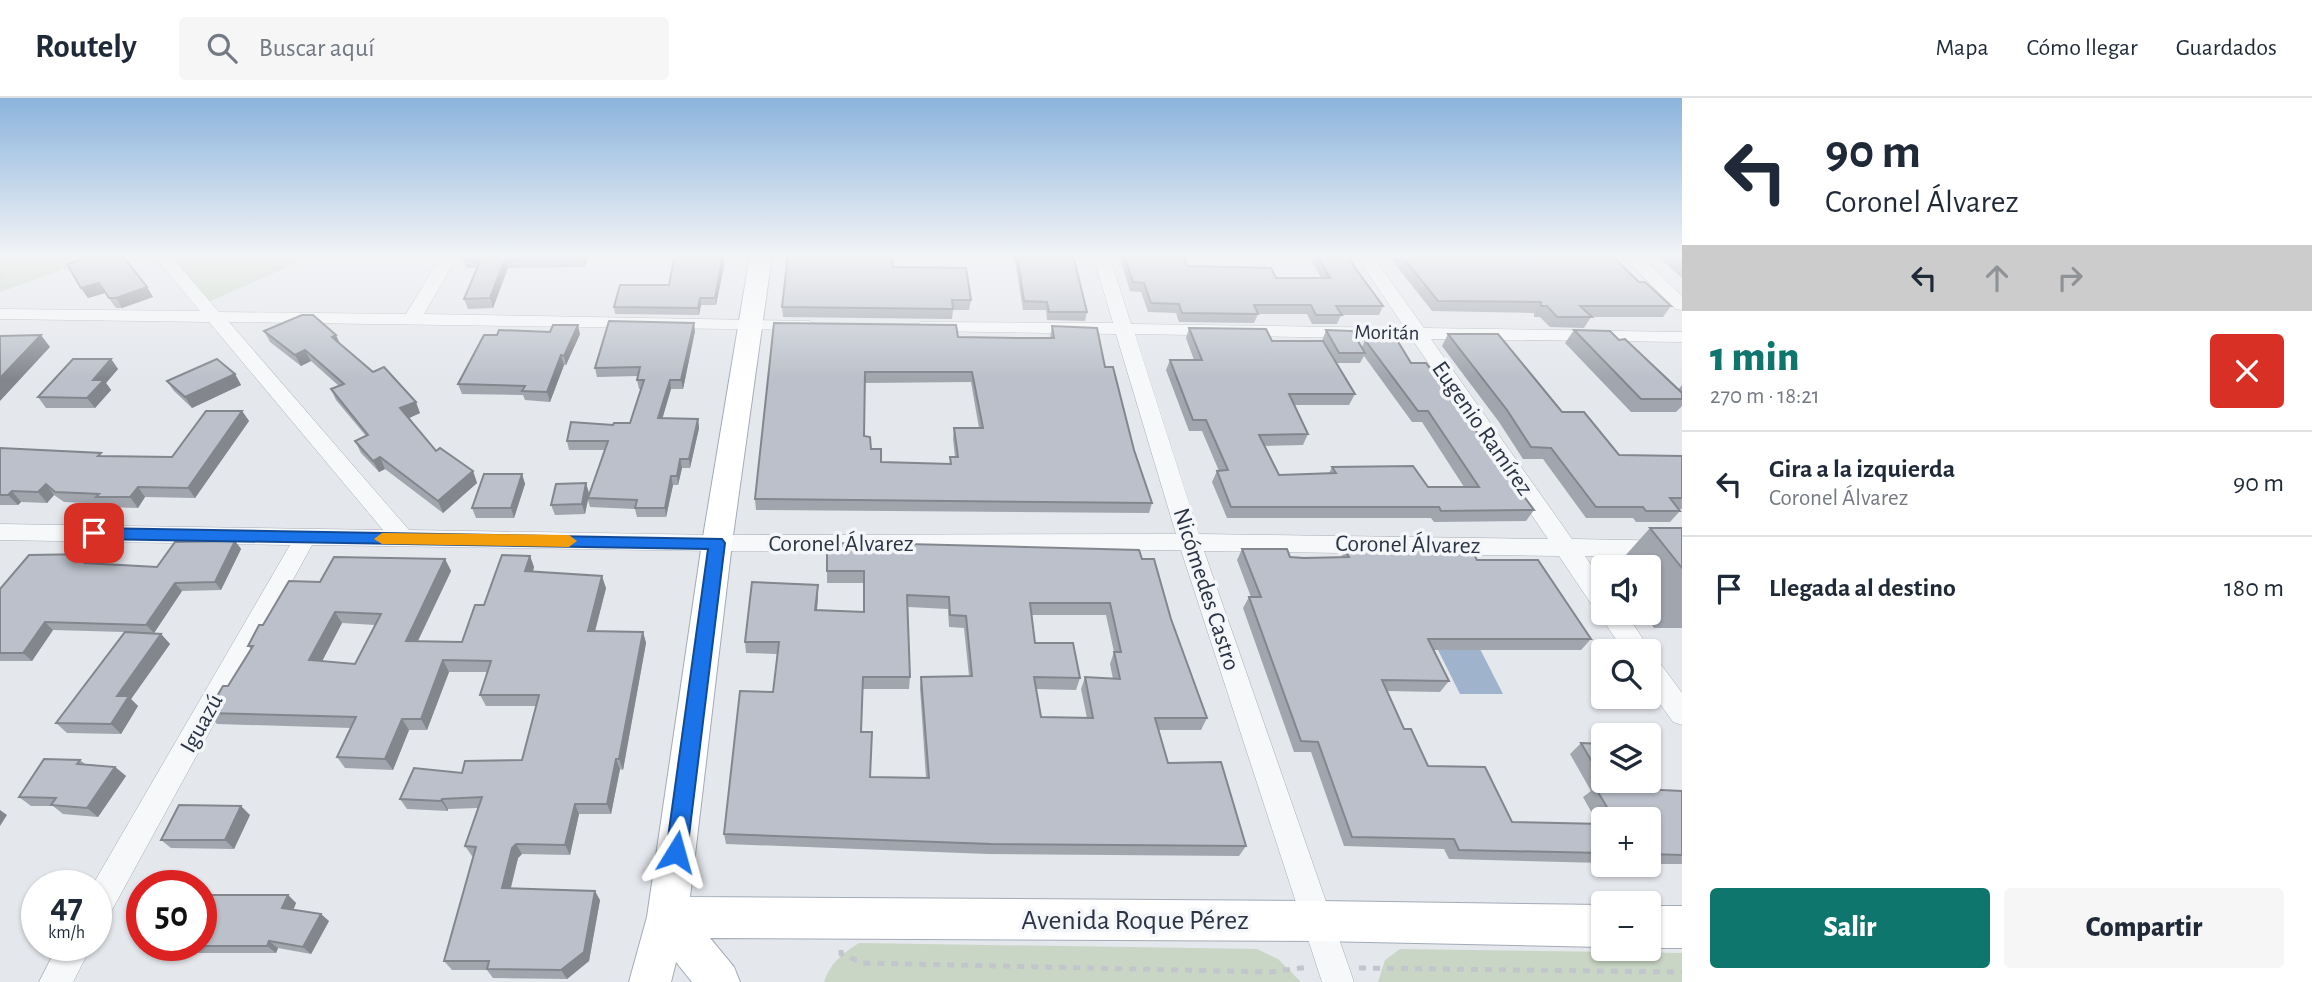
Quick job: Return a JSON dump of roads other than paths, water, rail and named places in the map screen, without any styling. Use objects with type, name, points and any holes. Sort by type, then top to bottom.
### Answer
[{"type":"main road","points":[[650,982],[667,917],[717,543],[755,296]]},
{"type":"main road","points":[[667,917],[719,982]]},
{"type":"main road","name":"Avenida Roque Pérez","points":[[667,917],[1319,921],[1591,926]]},
{"type":"main road","points":[[1661,927],[1682,927]]},
{"type":"street","points":[[194,296],[404,539]]},
{"type":"street","points":[[412,319],[426,296]]},
{"type":"street","name":"Nicómedes Castro","points":[[1115,296],[1190,542],[1335,974]]},
{"type":"street","name":"Eugenio Ramírez","points":[[1392,296],[1591,584]]},
{"type":"street","points":[[0,314],[820,325]]},
{"type":"street","name":"Moritán","points":[[903,326],[1682,337]]},
{"type":"street","name":"Coronel Álvarez","points":[[0,532],[717,543],[1190,542],[1564,545],[1682,549]]},
{"type":"street","name":"Iguazú","points":[[112,880],[305,538]]},
{"type":"street","points":[[1661,685],[1682,714]]},
{"type":"street","points":[[55,982],[67,961]]},
{"type":"water","points":[[1480,649],[1503,694],[1460,694],[1438,650]]}]
